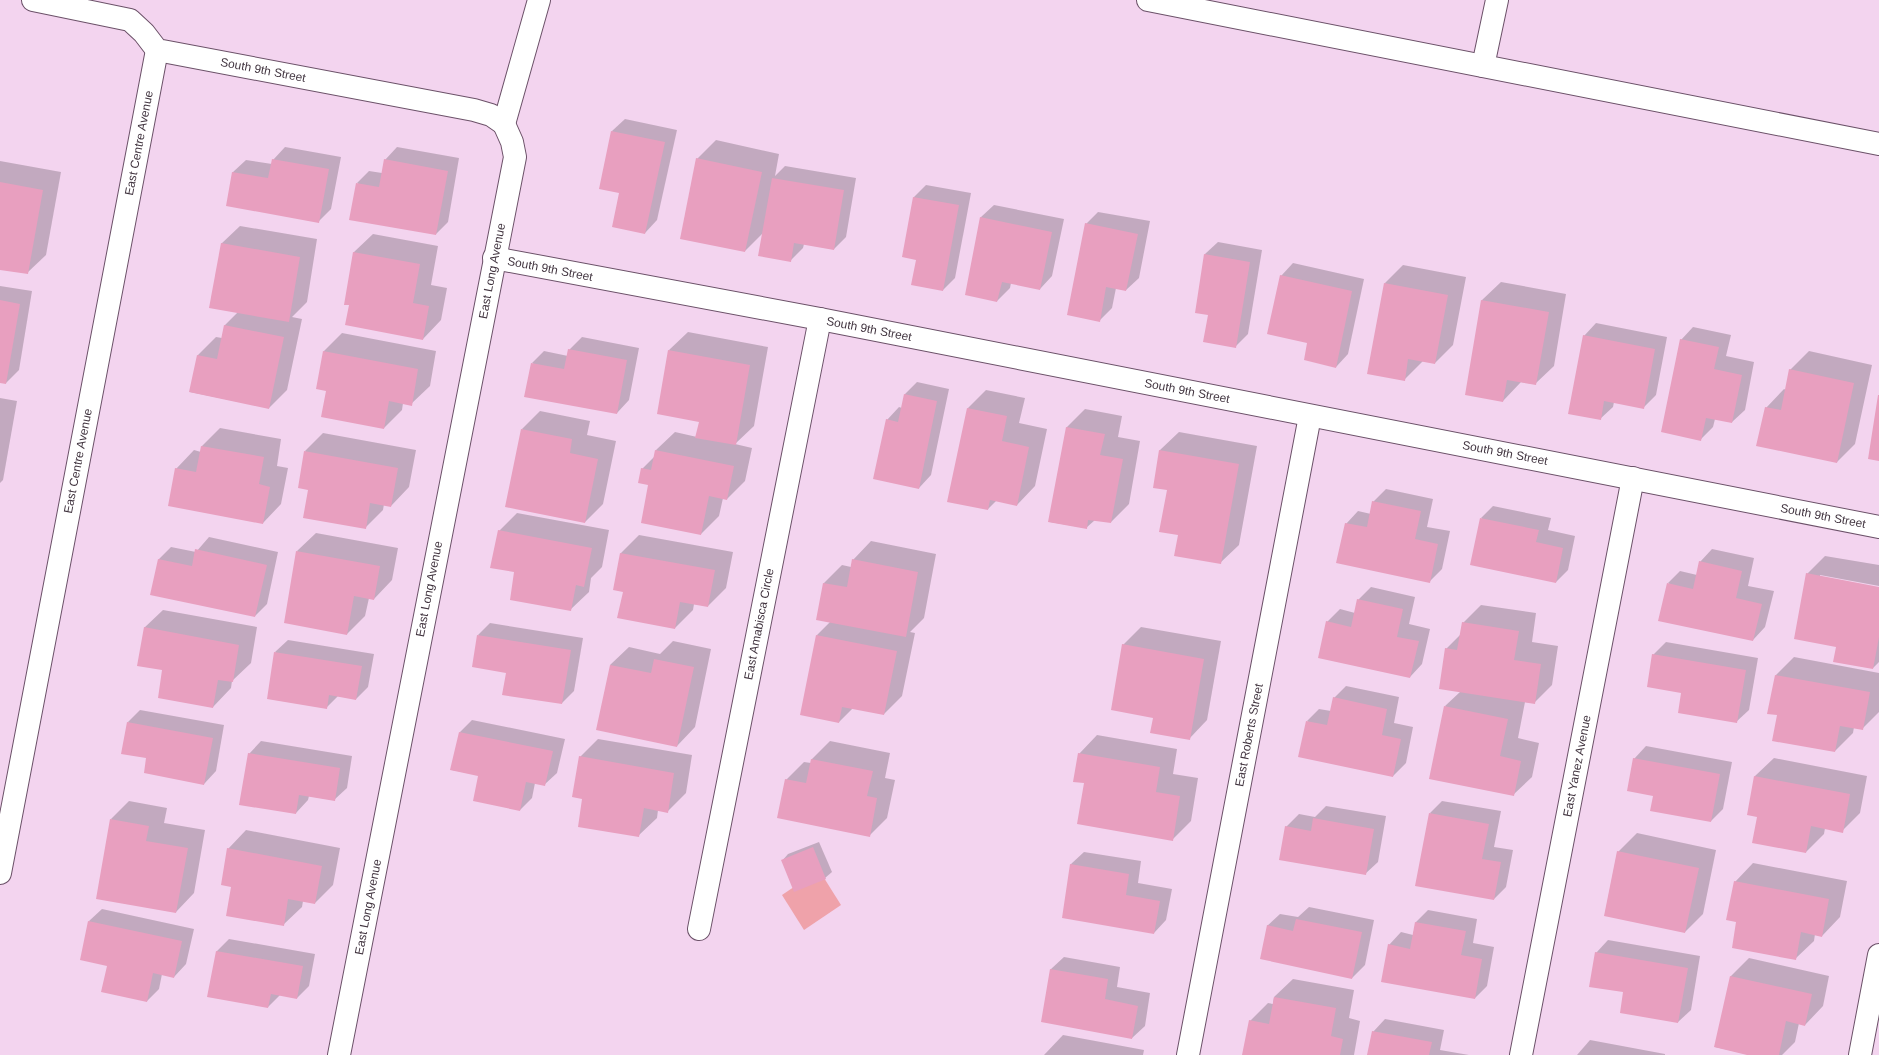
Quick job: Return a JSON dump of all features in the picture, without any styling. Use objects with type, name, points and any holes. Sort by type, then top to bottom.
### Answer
[{"type":"street","points":[[33,0],[130,20],[144,33],[156,50]]},
{"type":"street","points":[[504,124],[539,0]]},
{"type":"street","points":[[1148,0],[1879,144]]},
{"type":"street","points":[[1483,66],[1497,0]]},
{"type":"street","name":"South 9th Street","points":[[156,50],[474,110],[491,115],[504,124]]},
{"type":"street","name":"East Centre Avenue","points":[[0,873],[156,50]]},
{"type":"street","name":"East Long Avenue","points":[[339,1055],[515,157],[512,142],[504,124]]},
{"type":"street","name":"South 9th Street","points":[[494,258],[820,319],[1879,527]]},
{"type":"street","name":"East Amabisca Circle","points":[[699,929],[820,319]]},
{"type":"street","name":"East Roberts Street","points":[[1188,1055],[1310,416]]},
{"type":"street","name":"East Yanez Avenue","points":[[1521,1055],[1633,478]]},
{"type":"street","points":[[1860,1055],[1879,955]]},
{"type":"shaded area","points":[[819,870],[841,905],[804,930],[782,895]]},
{"type":"building","points":[[611,131],[665,142],[645,234],[612,227],[619,193],[599,189]]},
{"type":"building","points":[[696,158],[762,172],[745,252],[680,239]]},
{"type":"building","points":[[272,159],[329,169],[319,223],[226,206],[232,172],[268,178]]},
{"type":"building","points":[[384,159],[448,171],[436,235],[349,220],[356,183],[379,187]]},
{"type":"building","points":[[772,178],[844,190],[834,250],[794,243],[791,262],[758,256]]},
{"type":"building","points":[[0,182],[43,190],[28,274],[0,270]]},
{"type":"building","points":[[913,197],[959,205],[943,291],[911,285],[916,260],[902,257]]},
{"type":"building","points":[[980,217],[1052,232],[1040,290],[1002,282],[997,302],[965,295]]},
{"type":"building","points":[[1085,223],[1138,234],[1126,291],[1106,287],[1100,322],[1067,315]]},
{"type":"building","points":[[221,243],[300,257],[289,322],[209,308]]},
{"type":"building","points":[[353,252],[420,264],[413,303],[429,306],[423,340],[345,325],[349,305],[344,305]]},
{"type":"building","points":[[1204,254],[1250,262],[1236,348],[1203,342],[1208,315],[1195,313]]},
{"type":"building","points":[[1280,275],[1352,291],[1336,368],[1304,360],[1307,343],[1267,334]]},
{"type":"building","points":[[1384,283],[1448,295],[1435,364],[1408,359],[1405,381],[1367,374]]},
{"type":"building","points":[[0,300],[20,304],[6,384],[0,383]]},
{"type":"building","points":[[1481,300],[1549,312],[1536,385],[1507,380],[1503,402],[1465,395]]},
{"type":"building","points":[[224,325],[284,337],[269,409],[189,392],[197,355],[217,359]]},
{"type":"building","points":[[1583,335],[1655,349],[1644,409],[1604,401],[1601,420],[1568,414]]},
{"type":"building","points":[[1680,339],[1719,347],[1714,369],[1742,375],[1732,423],[1706,418],[1701,441],[1661,432]]},
{"type":"building","points":[[568,349],[627,360],[617,414],[524,397],[531,363],[564,369]]},
{"type":"building","points":[[668,350],[750,365],[736,445],[695,438],[699,422],[657,414]]},
{"type":"building","points":[[323,351],[418,369],[412,406],[389,401],[384,429],[321,417],[326,391],[316,389]]},
{"type":"building","points":[[1789,369],[1854,383],[1837,463],[1756,446],[1765,407],[1781,410]]},
{"type":"building","points":[[904,394],[937,401],[919,489],[873,479],[886,419],[898,422]]},
{"type":"building","points":[[1879,395],[1879,461],[1868,459]]},
{"type":"building","points":[[967,408],[1007,416],[1002,441],[1029,447],[1017,506],[990,500],[988,510],[947,502]]},
{"type":"building","points":[[1066,427],[1105,434],[1100,455],[1123,459],[1111,523],[1088,520],[1087,529],[1048,522]]},
{"type":"building","points":[[521,429],[572,439],[570,453],[598,459],[585,523],[505,507]]},
{"type":"building","points":[[201,446],[264,457],[259,484],[270,487],[263,524],[168,506],[175,468],[196,472]]},
{"type":"building","points":[[655,450],[734,466],[727,500],[709,496],[701,535],[641,523],[648,485],[638,483],[641,468],[651,470]]},
{"type":"building","points":[[1159,450],[1239,464],[1221,564],[1174,556],[1178,535],[1159,532],[1167,490],[1153,488]]},
{"type":"building","points":[[304,451],[398,468],[391,507],[370,503],[366,529],[303,518],[308,490],[298,488]]},
{"type":"building","points":[[1372,501],[1421,511],[1415,539],[1438,544],[1430,583],[1336,563],[1345,523],[1367,527]]},
{"type":"building","points":[[1480,518],[1539,530],[1536,542],[1563,548],[1556,583],[1470,565]]},
{"type":"building","points":[[498,530],[592,548],[584,587],[576,585],[571,611],[510,600],[514,572],[490,568]]},
{"type":"building","points":[[195,549],[267,565],[255,617],[150,595],[158,559],[192,566]]},
{"type":"building","points":[[296,551],[380,566],[374,600],[354,596],[347,635],[284,623]]},
{"type":"building","points":[[620,553],[715,570],[708,607],[680,602],[675,629],[617,618],[623,592],[613,590]]},
{"type":"building","points":[[852,559],[918,572],[906,637],[816,620],[823,583],[847,587]]},
{"type":"building","points":[[1699,561],[1742,571],[1736,598],[1762,604],[1753,641],[1658,621],[1667,583],[1693,589]]},
{"type":"building","points":[[1806,573],[1879,587],[1879,637],[1873,669],[1833,662],[1836,647],[1794,639]]},
{"type":"building","points":[[1357,599],[1403,609],[1397,637],[1419,641],[1410,678],[1318,658],[1326,621],[1351,627]]},
{"type":"building","points":[[1462,622],[1519,631],[1514,660],[1541,664],[1535,704],[1439,689],[1445,648],[1457,650]]},
{"type":"building","points":[[144,627],[239,645],[233,682],[218,680],[213,708],[158,698],[162,670],[137,666]]},
{"type":"building","points":[[477,635],[571,650],[562,704],[502,695],[506,673],[472,667]]},
{"type":"building","points":[[816,635],[897,651],[884,715],[842,707],[839,723],[800,715]]},
{"type":"building","points":[[1122,644],[1204,659],[1190,740],[1150,733],[1153,718],[1111,710]]},
{"type":"building","points":[[274,652],[362,666],[356,700],[329,695],[327,709],[267,699]]},
{"type":"building","points":[[1652,654],[1746,670],[1737,723],[1678,713],[1681,693],[1647,687]]},
{"type":"building","points":[[654,659],[694,667],[677,747],[596,730],[610,665],[651,673]]},
{"type":"building","points":[[1775,675],[1870,692],[1863,730],[1840,726],[1835,752],[1772,741],[1777,715],[1767,714]]},
{"type":"building","points":[[1333,697],[1387,709],[1382,735],[1401,739],[1393,777],[1298,757],[1306,721],[1327,725]]},
{"type":"building","points":[[1444,706],[1508,719],[1500,756],[1521,761],[1514,796],[1429,779]]},
{"type":"building","points":[[127,722],[213,738],[204,785],[144,773],[146,758],[121,754]]},
{"type":"building","points":[[459,732],[553,751],[545,786],[526,782],[520,811],[473,801],[478,776],[450,770]]},
{"type":"building","points":[[248,753],[340,768],[335,801],[299,795],[296,814],[239,805]]},
{"type":"building","points":[[1078,753],[1160,767],[1156,792],[1180,796],[1173,841],[1077,824],[1084,783],[1073,782]]},
{"type":"building","points":[[579,756],[674,773],[668,813],[644,808],[639,837],[578,827],[582,799],[572,797]]},
{"type":"building","points":[[1633,758],[1720,774],[1711,822],[1650,811],[1653,796],[1627,791]]},
{"type":"building","points":[[811,759],[873,771],[867,796],[877,798],[870,837],[777,818],[785,779],[806,783]]},
{"type":"building","points":[[1754,776],[1850,794],[1843,833],[1811,826],[1806,853],[1752,843],[1757,817],[1747,815]]},
{"type":"building","points":[[1429,813],[1489,824],[1482,859],[1501,862],[1494,900],[1415,886]]},
{"type":"building","points":[[1313,818],[1374,829],[1366,875],[1279,860],[1285,826],[1311,831]]},
{"type":"building","points":[[110,819],[149,826],[146,841],[188,848],[176,913],[96,899]]},
{"type":"building","points":[[813,847],[826,879],[794,892],[781,860]]},
{"type":"building","points":[[227,848],[322,866],[315,904],[288,899],[284,926],[226,916],[231,887],[221,885]]},
{"type":"building","points":[[1617,851],[1699,868],[1685,933],[1604,916]]},
{"type":"building","points":[[1070,864],[1129,874],[1126,895],[1160,901],[1154,934],[1062,918]]},
{"type":"building","points":[[1734,881],[1829,899],[1822,937],[1801,932],[1796,960],[1732,948],[1736,922],[1726,920]]},
{"type":"building","points":[[1296,919],[1362,932],[1352,979],[1260,959],[1267,925],[1293,931]]},
{"type":"building","points":[[88,921],[182,941],[174,978],[153,973],[147,1002],[101,992],[107,966],[80,960]]},
{"type":"building","points":[[1415,922],[1466,931],[1461,955],[1482,959],[1475,999],[1381,982],[1388,944],[1410,949]]},
{"type":"building","points":[[216,951],[303,966],[297,999],[271,994],[268,1008],[207,997]]},
{"type":"building","points":[[1595,952],[1688,968],[1678,1023],[1620,1013],[1623,992],[1589,987]]},
{"type":"building","points":[[1050,969],[1108,979],[1105,999],[1138,1006],[1132,1039],[1041,1022]]},
{"type":"building","points":[[1730,976],[1812,994],[1805,1026],[1786,1021],[1779,1055],[1747,1055],[1714,1047]]},
{"type":"building","points":[[1274,997],[1336,1008],[1331,1036],[1343,1039],[1340,1055],[1242,1055],[1249,1020],[1269,1024]]},
{"type":"building","points":[[1372,1031],[1432,1042],[1429,1055],[1367,1055]]}]
